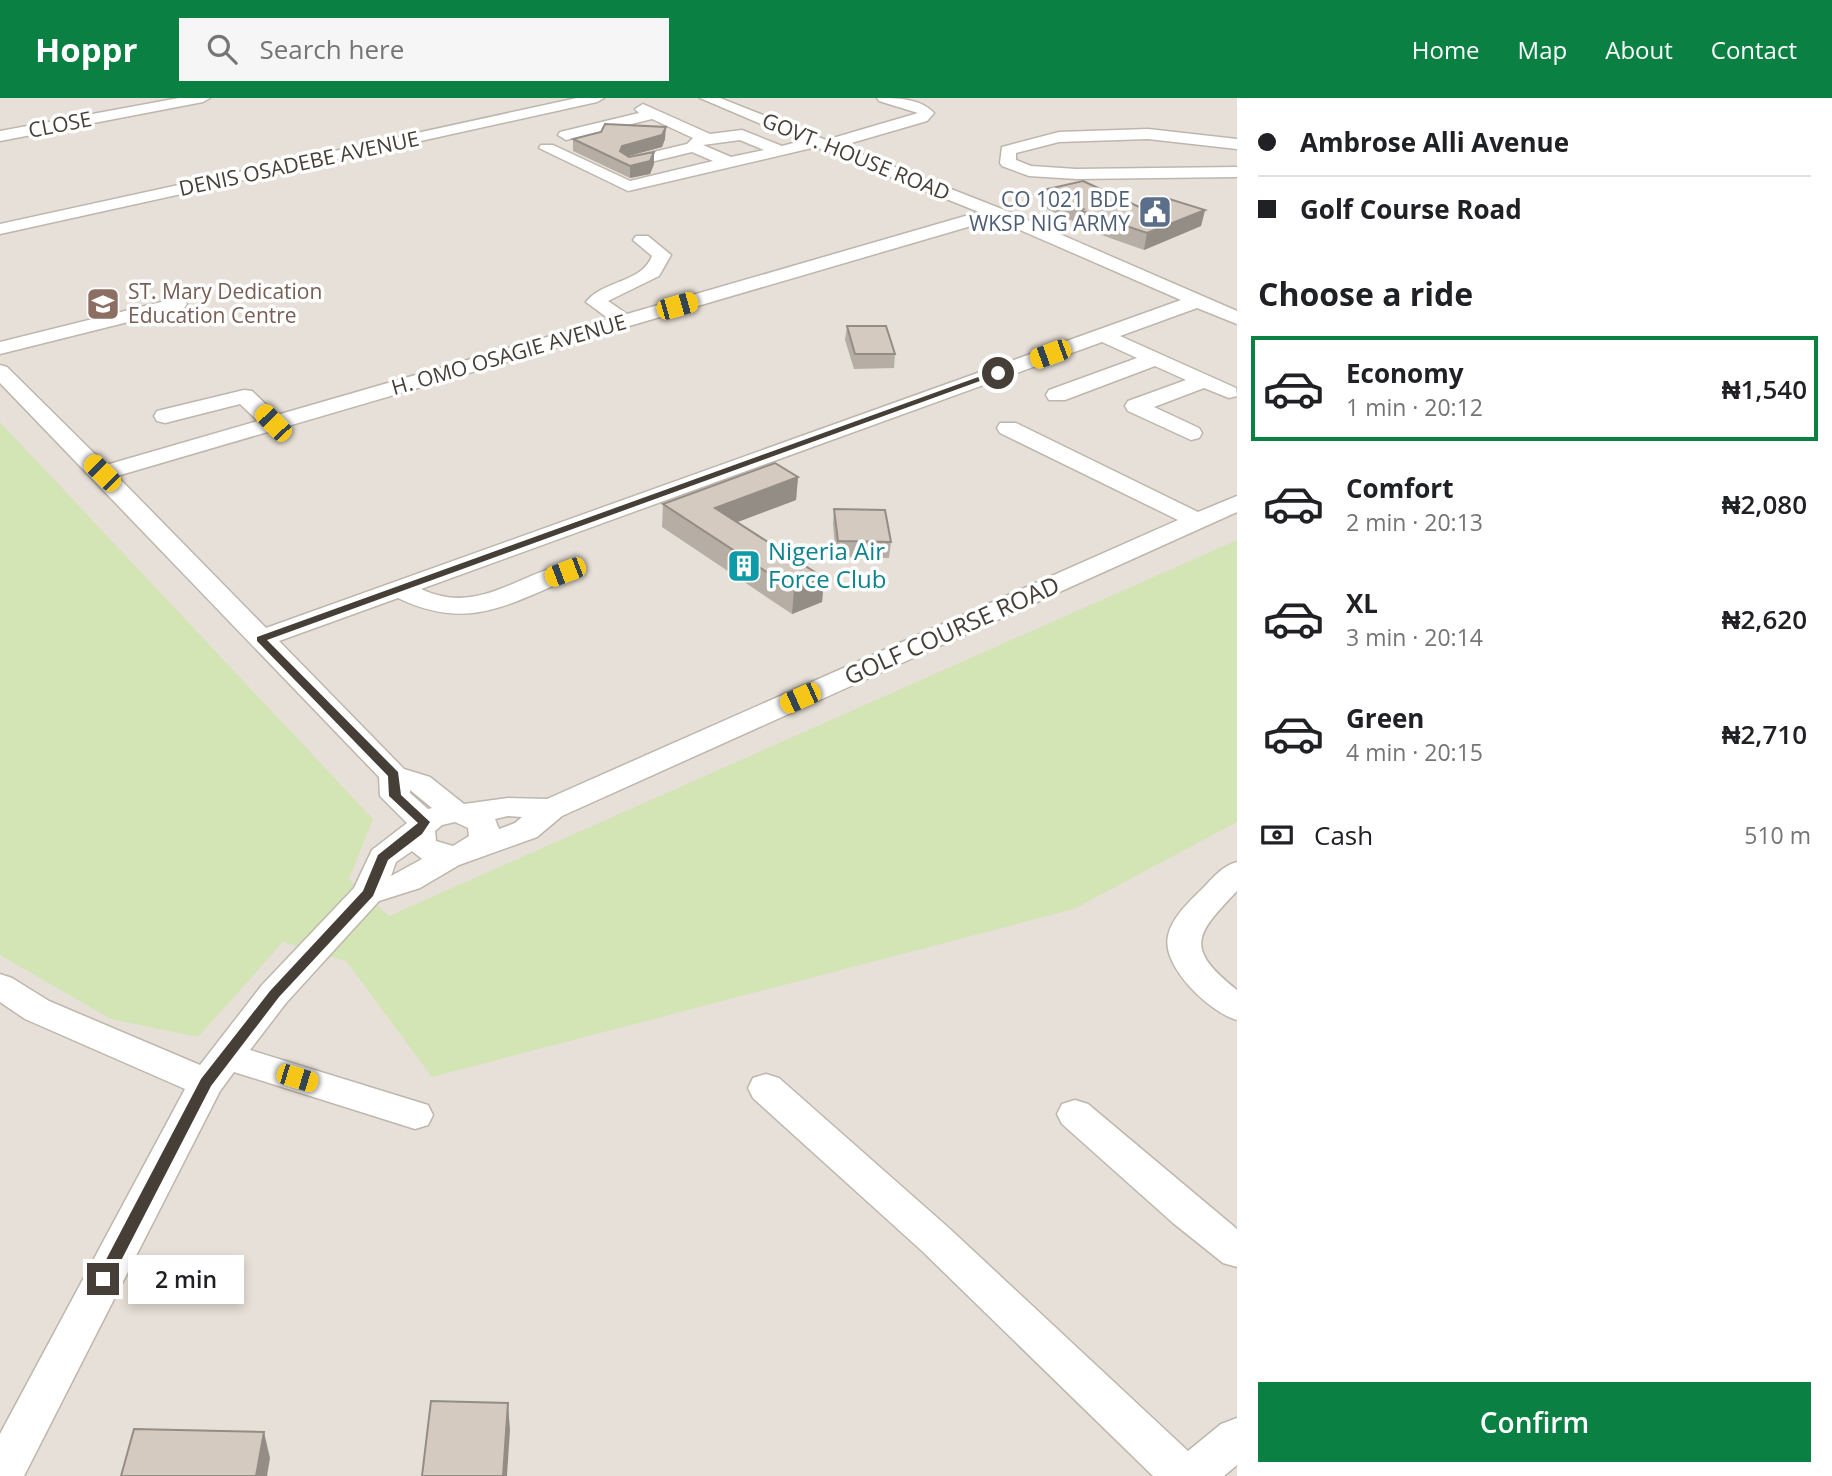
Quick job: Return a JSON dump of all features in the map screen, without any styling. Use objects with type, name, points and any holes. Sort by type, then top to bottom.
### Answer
[{"type":"street","name":"CLOSE","points":[[0,136],[203,98]]},
{"type":"street","name":"DENIS OSADEBE AVENUE","points":[[0,229],[597,98]]},
{"type":"street","name":"GOVT. HOUSE ROAD","points":[[707,98],[996,213],[1237,318]]},
{"type":"street","points":[[547,148],[628,186],[821,143],[922,118],[926,113],[919,107],[884,98]]},
{"type":"street","points":[[566,135],[648,112],[732,163]]},
{"type":"street","points":[[1237,144],[1148,134],[1059,137],[1008,150],[1008,163],[1029,171],[1076,174],[1237,172]]},
{"type":"street","points":[[630,162],[742,135],[781,151]]},
{"type":"street","points":[[338,142],[355,151]]},
{"type":"street","name":"H. OMO OSAGIE AVENUE","points":[[102,473],[996,213]]},
{"type":"street","points":[[624,321],[596,302],[653,272],[660,265],[662,255],[642,240]]},
{"type":"street","points":[[260,639],[1197,301]]},
{"type":"street","points":[[0,348],[177,304]]},
{"type":"street","points":[[1102,335],[1229,392]]},
{"type":"street","points":[[1057,395],[1155,359]]},
{"type":"street","points":[[0,371],[394,775],[420,783],[462,813],[483,824],[485,839],[409,881],[368,893]]},
{"type":"street","points":[[1191,433],[1138,410],[1136,406],[1204,381]]},
{"type":"street","points":[[165,416],[244,396],[273,423]]},
{"type":"street","points":[[1008,428],[1198,521]]},
{"type":"street","name":"GOLF COURSE ROAD","points":[[421,827],[438,815],[508,807],[551,809],[1237,503]]},
{"type":"street","points":[[400,589],[424,601],[459,608],[565,572]]},
{"type":"street","points":[[394,775],[395,796],[421,827]]},
{"type":"street","points":[[421,827],[417,839],[429,852],[465,851],[526,830],[551,809]]},
{"type":"street","points":[[1,1476],[216,1070],[274,994],[368,893],[383,858],[421,827]]},
{"type":"street","points":[[1237,872],[1187,927],[1185,944],[1192,966],[1200,977],[1237,1008]]},
{"type":"street","points":[[0,986],[37,1010],[216,1070],[415,1115]]},
{"type":"street","points":[[766,1088],[936,1240],[1184,1476]]},
{"type":"street","points":[[1075,1114],[1187,1212],[1237,1251]]},
{"type":"street","points":[[1191,1476],[1237,1438]]},
{"type":"shaded area","points":[[0,98],[1237,98],[1237,1476],[0,1476]]},
{"type":"green space","points":[[0,422],[373,819],[349,879],[389,916],[1237,540],[1237,822],[1074,909],[432,1077],[346,961],[283,942],[198,1037],[111,1019],[0,955]]},
{"type":"building","points":[[605,124],[666,127],[662,135],[622,146],[620,151],[629,157],[654,152],[650,161],[630,166],[573,139],[601,132]]},
{"type":"building","points":[[1083,181],[1139,207],[1163,197],[1205,210],[1147,233],[1079,210],[1083,209],[1043,190]]},
{"type":"building","points":[[847,326],[886,326],[895,354],[855,354]]},
{"type":"building","points":[[775,463],[798,477],[715,508],[824,578],[794,590],[663,504]]},
{"type":"building","points":[[834,509],[885,510],[891,542],[838,541]]},
{"type":"building","points":[[431,1401],[508,1403],[503,1476],[422,1476]]},
{"type":"building","points":[[134,1429],[264,1432],[256,1476],[121,1476]]},
{"type":"place","name":"CO 1021 BDE WKSP NIG ARMY","points":[[1155,212]]},
{"type":"place","name":"ST. Mary Dedication Education Centre","points":[[103,304]]},
{"type":"place","name":"Nigeria Air Force Club","points":[[744,566]]},
{"type":"route","points":[[103,1279],[206,1083],[274,994],[368,893],[383,858],[418,831],[424,822],[395,796],[394,775],[260,639],[998,373]]}]
